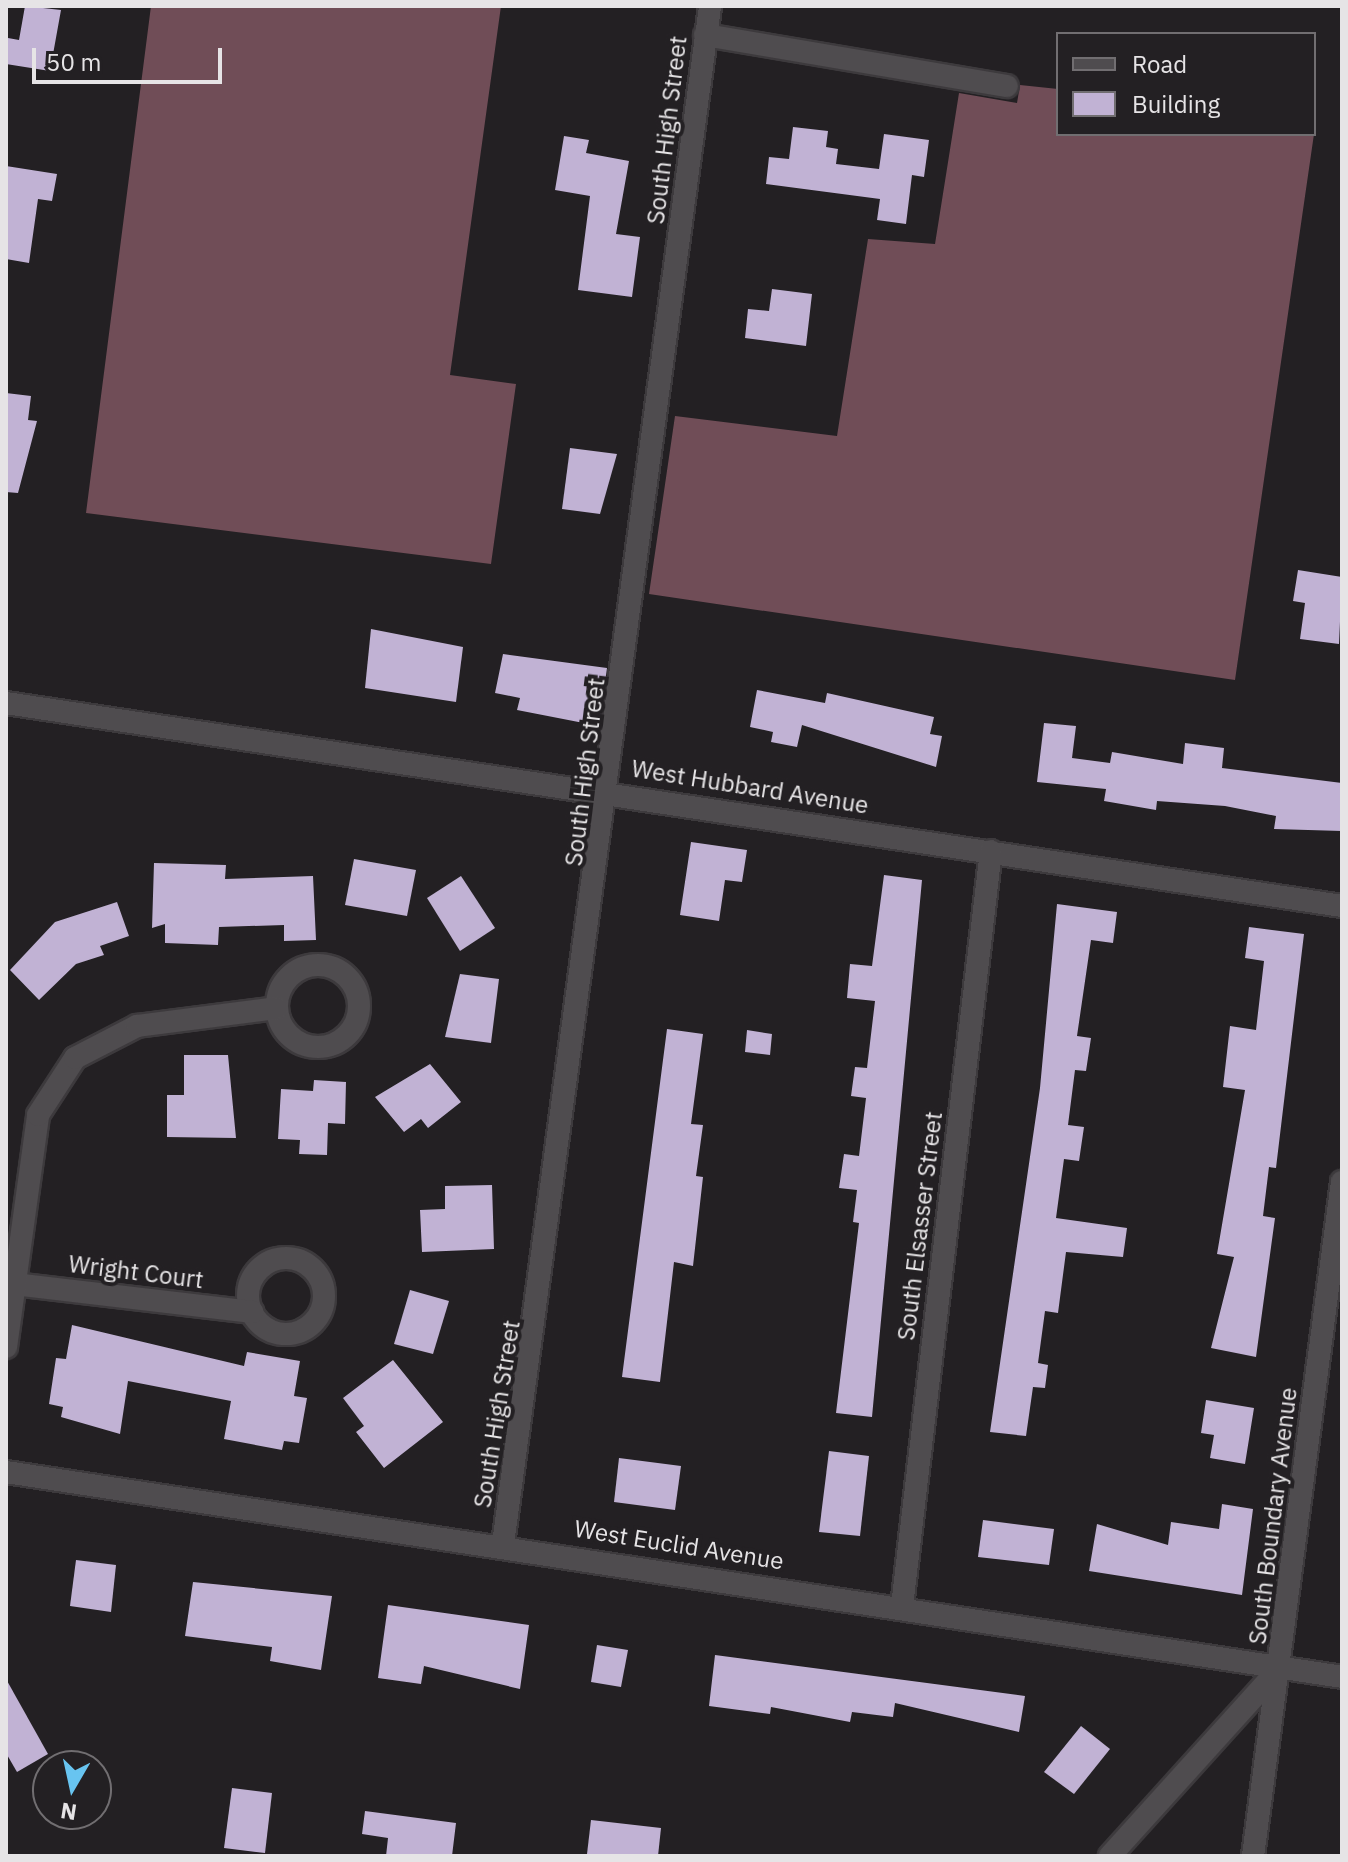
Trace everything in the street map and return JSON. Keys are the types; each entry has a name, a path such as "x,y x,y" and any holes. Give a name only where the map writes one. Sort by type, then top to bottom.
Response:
{"street":[{"name":"South High Street","path":"503,1544 609,792 710,6"},
{"path":"705,35 1007,86"},
{"name":"West Hubbard Avenue","path":"6,703 609,792 1342,906"},
{"name":"South Elsasser Street","path":"902,1606 991,851"},
{"path":"6,1347 38,1115 75,1058 137,1026 277,1008"},
{"name":"South Boundary Avenue","path":"1253,1856 1342,1182"},
{"name":"Wright Court","path":"14,1284 252,1312"},
{"name":"West Euclid Avenue","path":"6,1472 503,1544 1342,1677"},
{"path":"1110,1856 1280,1668"}],"shaded area":[{"path":"151,6 501,6 450,375 516,384 491,564 86,513"},
{"path":"1020,85 1056,89 1056,136 1314,136 1235,680 649,594 675,416 837,436 868,239 935,244 959,93 1017,103"}],"building":[{"path":"25,6 61,10 50,71 6,64 8,38 19,40"},
{"path":"793,127 828,131 826,147 838,149 836,164 879,169 884,134 929,140 924,177 912,175 906,224 877,220 880,199 766,184 769,157 789,159"},
{"path":"564,136 589,140 586,153 629,161 616,234 640,237 632,297 578,290 590,196 555,190"},
{"path":"6,166 57,174 52,201 38,199 29,263 6,259"},
{"path":"772,289 812,294 806,346 745,338 748,309 769,311"},
{"path":"6,393 31,396 28,420 37,421 18,493 6,492"},
{"path":"570,448 617,454 600,514 562,509"},
{"path":"1298,570 1342,577 1339,644 1300,639 1305,603 1293,601"},
{"path":"371,629 463,647 456,702 365,688"},
{"path":"503,654 607,668 599,726 517,710 520,698 495,693"},
{"path":"757,690 825,703 827,693 934,717 930,734 942,736 936,767 802,725 797,747 771,742 773,732 750,727"},
{"path":"1044,723 1076,726 1072,758 1110,763 1112,752 1183,764 1185,743 1224,748 1222,768 1342,783 1342,831 1274,829 1276,816 1225,806 1157,801 1156,810 1104,801 1106,789 1037,782"},
{"path":"691,842 747,850 742,882 725,880 719,921 680,915"},
{"path":"354,859 416,870 407,916 345,905"},
{"path":"154,863 226,865 225,879 313,876 316,940 284,941 284,925 219,927 218,945 165,943 165,924 152,928"},
{"path":"884,875 922,880 872,1417 836,1413 859,1223 853,1222 857,1190 839,1188 844,1154 859,1156 866,1098 851,1096 855,1067 867,1068 875,1001 847,998 850,964 872,966"},
{"path":"461,876 495,928 460,951 427,898"},
{"path":"117,902 129,936 100,946 104,955 76,964 39,1000 10,970 55,922"},
{"path":"1057,904 1117,912 1113,943 1091,940 1077,1036 1091,1038 1086,1071 1075,1070 1068,1125 1084,1127 1079,1161 1064,1159 1056,1218 1127,1228 1123,1257 1066,1252 1058,1313 1045,1311 1038,1363 1048,1365 1045,1388 1033,1387 1026,1436 990,1432 1040,1088"},
{"path":"1249,927 1304,934 1276,1168 1269,1167 1263,1216 1275,1218 1256,1357 1211,1348 1234,1257 1217,1254 1245,1090 1223,1087 1230,1026 1256,1030 1264,961 1245,958"},
{"path":"460,974 499,979 491,1043 445,1037"},
{"path":"667,1029 703,1034 691,1124 703,1125 696,1176 703,1177 693,1266 674,1262 660,1382 622,1377"},
{"path":"747,1030 772,1034 770,1055 745,1052"},
{"path":"184,1055 228,1055 236,1138 167,1137 167,1095 184,1095"},
{"path":"430,1064 461,1102 428,1128 421,1119 404,1132 375,1097"},
{"path":"314,1080 346,1082 345,1124 328,1123 327,1155 299,1154 300,1140 278,1139 281,1089 313,1091"},
{"path":"492,1185 494,1249 422,1252 420,1210 445,1209 445,1186"},
{"path":"410,1290 449,1301 433,1354 394,1344"},
{"path":"72,1325 244,1366 247,1352 300,1361 294,1396 307,1398 299,1443 284,1441 282,1450 224,1439 231,1401 128,1381 120,1434 61,1417 63,1407 49,1404 56,1358 66,1359"},
{"path":"393,1360 443,1422 384,1468 356,1432 364,1426 343,1398"},
{"path":"1206,1400 1254,1408 1245,1464 1210,1458 1214,1435 1201,1433"},
{"path":"829,1451 869,1456 860,1536 819,1532"},
{"path":"619,1458 681,1466 675,1510 614,1502"},
{"path":"1222,1504 1253,1509 1242,1595 1089,1571 1097,1524 1168,1545 1171,1522 1219,1529"},
{"path":"983,1520 1054,1529 1049,1565 978,1557"},
{"path":"76,1560 116,1565 111,1612 70,1606"},
{"path":"193,1582 332,1596 321,1670 270,1661 272,1647 185,1636"},
{"path":"388,1605 529,1625 520,1689 424,1666 421,1684 378,1678"},
{"path":"597,1645 628,1650 621,1687 591,1682"},
{"path":"715,1655 1025,1696 1019,1732 895,1703 893,1717 852,1712 850,1722 771,1707 770,1714 709,1706"},
{"path":"6,1679 46,1750 32,1750 32,1763 17,1772 6,1753"},
{"path":"1081,1726 1110,1749 1074,1794 1044,1772"},
{"path":"232,1788 272,1793 265,1853 224,1848"},
{"path":"365,1811 456,1823 452,1856 386,1856 388,1838 362,1834"},
{"path":"591,1820 661,1828 658,1856 587,1854"}]}
